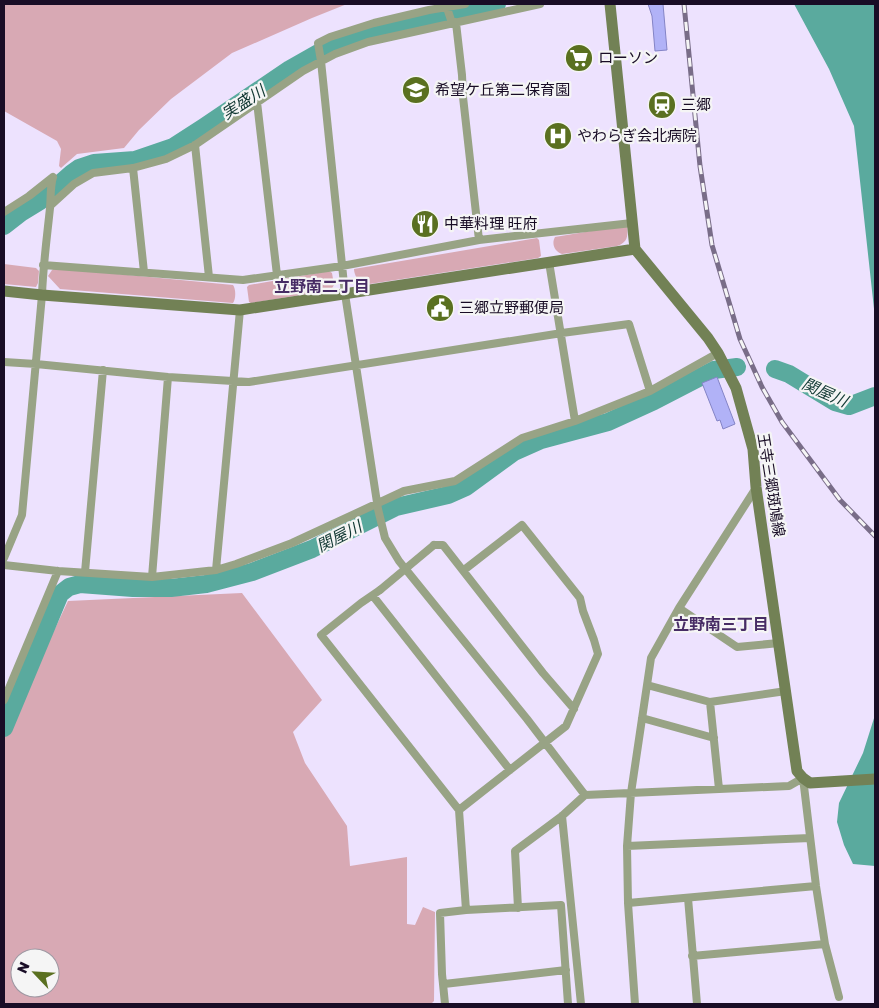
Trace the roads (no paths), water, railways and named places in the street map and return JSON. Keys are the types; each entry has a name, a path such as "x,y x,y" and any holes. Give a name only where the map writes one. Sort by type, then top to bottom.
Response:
{"main road":[{"path":"4,291 240,310 635,249 610,4"},
{"name":"王寺三郷斑鳩線","path":"635,249 708,338 736,388 753,449 756,487 797,771 802,778"},
{"path":"802,778 810,783 818,784 875,779"}],"street":[{"path":"465,4 374,23 342,32 318,43 345,294 380,521 385,538 399,561 545,742 585,795"},
{"path":"51,202 93,172 133,168 166,158 195,145 321,59 368,42 540,4"},
{"path":"447,8 453,22 462,75 479,240"},
{"path":"257,102 277,276"},
{"path":"195,145 209,278"},
{"path":"133,168 144,272"},
{"path":"4,212 29,196 53,177 43,265 42,295 22,515 4,558"},
{"path":"43,265 242,280 342,266 479,240 632,223"},
{"path":"549,262 576,421"},
{"path":"216,570 240,310"},
{"path":"4,362 168,377 249,382 629,324 650,392"},
{"path":"4,565 58,571 152,577 216,570 292,543 378,507 404,491 455,481 522,438 576,421 723,363"},
{"path":"85,572 103,370"},
{"path":"152,577 168,377"},
{"path":"635,1004 628,903 627,846 631,793 651,658 679,608 756,487"},
{"path":"458,810 566,726 598,654 580,598 522,525 464,570"},
{"path":"466,910 458,810 321,635 361,603 373,596 434,545 444,545 543,673 574,709"},
{"path":"4,700 58,571"},
{"path":"373,596 510,770"},
{"path":"679,608 737,647 779,643"},
{"path":"647,685 710,702 786,691"},
{"path":"710,702 719,789"},
{"path":"642,718 714,738"},
{"path":"518,908 515,851 562,816 585,795 789,786 802,778 825,944 840,997"},
{"path":"562,816 581,1004"},
{"path":"627,846 810,838"},
{"path":"628,903 816,886"},
{"path":"688,898 697,1004"},
{"path":"445,1004 440,913 561,906 568,1004"},
{"path":"692,956 825,944"},
{"path":"444,984 566,970"}],"waterway":[{"name":"実盛川","path":"4,226 40,201 79,168 94,163 135,160 173,147 290,69 327,48 398,27 497,4"},
{"name":"関屋川","path":"4,728 60,594 69,587 80,584 133,588 171,588 206,584 252,572 312,549 396,507 448,495 466,487 514,452 541,440 608,422 714,370 737,367"},
{"name":"関屋川","path":"775,369 789,374 835,402 849,406 875,396"}],"railway":[{"path":"684,4 700,166 712,245 740,339 762,387 782,422 840,500 875,536"}],"place":[{"name":"ローソン","path":"579,58"},
{"name":"希望ケ丘第二保育園","path":"416,90"},
{"name":"三郷","path":"662,105"},
{"name":"やわらぎ会北病院","path":"558,136"},
{"name":"中華料理 旺府","path":"425,224"},
{"name":"三郷立野郵便局","path":"440,308"}],"district":[{"name":"立野南二丁目","path":"322,286"},
{"name":"立野南三丁目","path":"721,624"}]}
